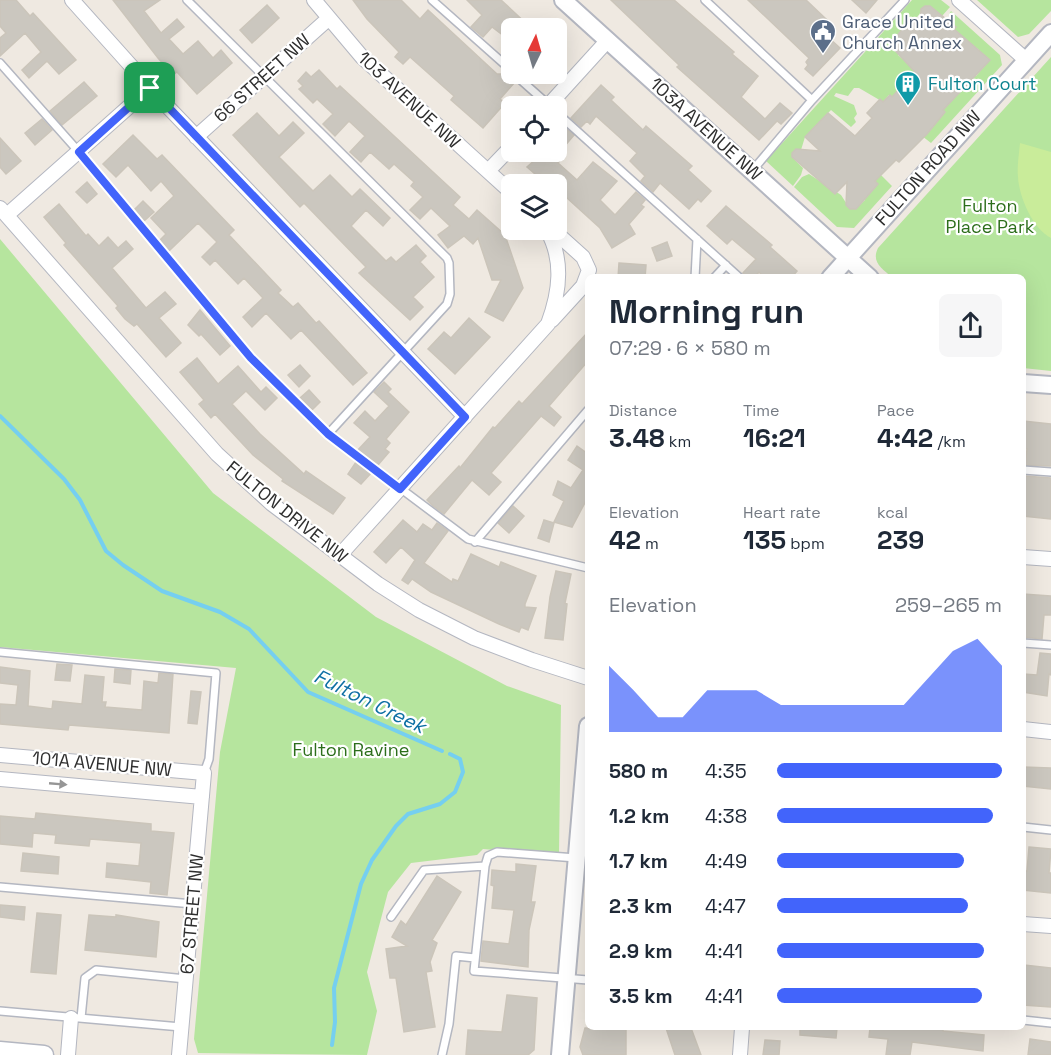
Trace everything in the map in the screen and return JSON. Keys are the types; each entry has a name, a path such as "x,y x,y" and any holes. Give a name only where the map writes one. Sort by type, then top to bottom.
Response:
{"main road":[{"path":"0,1051 44,1055"}],"street":[{"path":"72,0 196,137 465,417"},
{"path":"78,0 85,15"},
{"name":"103 AVENUE NW","path":"314,0 328,19 377,72 501,183"},
{"name":"103A AVENUE NW","path":"563,0 848,258"},
{"path":"959,0 1026,60"},
{"name":"66 STREET NW","path":"196,137 328,19"},
{"name":"FULTON ROAD NW","path":"834,274 1051,33"},
{"path":"561,96 608,40"},
{"path":"3,211 79,152 150,88"},
{"path":"488,171 501,157"},
{"name":"FULTON DRIVE NW","path":"3,211 217,454 272,504 398,597 458,631 532,660 585,677"},
{"path":"548,324 556,299 559,276 556,252 551,240"},
{"path":"564,240 584,257 589,270 588,274"},
{"path":"848,258 866,274"},
{"path":"340,555 583,286 585,281"},
{"path":"1026,382 1051,385"},
{"path":"1026,557 1051,559"},
{"path":"1026,729 1051,732"},
{"name":"101A AVENUE NW","path":"0,755 204,773"},
{"name":"67 STREET NW","path":"179,1055 204,773"},
{"name":"101A AVENUE NW","path":"0,779 202,796"},
{"path":"560,1055 576,858 585,787"},
{"path":"1026,924 1051,926"},
{"path":"68,1055 76,1018"},
{"path":"740,1055 742,1030"}],"lane":[{"path":"187,0 447,258 450,266 449,299 328,434"},
{"path":"432,0 501,61"},
{"path":"705,0 812,100"},
{"path":"752,171 812,100 905,0"},
{"path":"0,63 79,152 251,358 328,434 462,536 475,542 585,567"},
{"path":"526,84 538,96"},
{"path":"567,122 736,274"},
{"path":"695,274 697,239"},
{"path":"718,274 726,265"},
{"path":"475,542 585,414"},
{"path":"1026,470 1051,472"},
{"path":"1026,643 1051,645"},
{"path":"0,652 216,673 209,759 204,773"},
{"path":"1026,828 1051,830"},
{"path":"576,858 498,852 488,856 474,971 585,980"},
{"path":"391,917 424,870 485,866"},
{"path":"0,887 193,904"},
{"path":"442,1055 449,1024 456,956 475,958"},
{"path":"76,1018 85,978 96,970 186,979"},
{"path":"0,1011 182,1027"},
{"path":"1026,1020 1051,1023"}],"green space":[{"path":"912,0 941,0 950,7 942,16 930,6 925,6 918,16 910,19 890,45 905,61 909,57 916,73 892,97 889,95 883,102 859,88 854,88 848,96 836,93 834,96 854,105 857,114 854,118 856,122 851,127 831,110 805,137 801,150 796,149 792,153 792,157 803,168 793,186 766,161"},
{"path":"977,0 1051,0 1051,11 1029,34 1018,37"},
{"path":"951,11 1000,55 1002,65 931,143 922,136 927,134 942,109 961,87 964,90 972,74 976,76 988,62 988,58 980,56 979,50 953,30 952,18 949,14"},
{"name":"Fulton Place Park","path":"1051,57 1051,371 1026,368 1026,274 888,274 877,261 878,248"},
{"path":"1020,143 1051,152 1051,238 1044,234 1033,220 1021,194 1018,173"},
{"path":"809,174 841,195 850,209 855,209 865,200 862,197 878,184 874,180 880,174 892,186 854,228 837,227 794,187 802,177"},
{"name":"Fulton Ravine","path":"0,239 213,493 376,617 507,686 561,705 559,855 483,849 477,855 411,863 388,892 367,972 377,1011 367,1055 198,1053 194,1039 220,752 236,668 0,647"}],"building":[{"path":"0,0 16,0 30,16 33,13 76,60 59,74 47,61 29,78 22,70 41,52 25,33 0,56 0,38 6,33 0,26"},
{"path":"113,0 160,0 144,11 161,33 177,19 184,27 169,39 183,54 198,41 213,58 221,50 232,63 197,94 177,72 173,75"},
{"path":"353,0 401,0 420,19 428,10 497,74 501,74 501,84 513,84 501,96 501,108 483,128 451,100 454,96 410,57 403,64 395,57 399,52 367,19"},
{"path":"467,0 501,0 520,18 501,18 501,34 492,27 483,37 471,27 482,15"},
{"path":"611,0 674,0 758,76 741,97 765,119 780,103 792,113 781,124 777,121 759,140 677,67 679,65"},
{"path":"748,0 806,0 827,20 818,28 840,48 813,76 805,69 809,58"},
{"path":"852,0 877,0 866,13"},
{"path":"267,5 279,18 252,43 240,30"},
{"name":"Fulton Court","path":"930,6 956,27 954,29 990,60 943,110 945,112 927,134 899,162 896,160 875,181 878,184 856,209 850,209 846,205 847,182 835,194 792,157 792,153 796,149 820,151 805,137 828,113 855,136 872,118 867,113 880,99 883,102 890,95 892,97 915,72 890,45 910,19 920,27 921,9"},
{"path":"319,70 337,89 340,86 460,197 453,205 469,219 477,210 501,231 501,240 507,240 523,288 503,321 485,312 501,280 492,280 478,238 473,244 464,236 448,248 438,235 450,226 431,208 420,219 410,210 423,197 411,186 414,182 394,164 389,169 370,152 361,162 350,152 365,136 349,121 335,136 323,124 333,114 317,99 313,103 299,89 303,86 298,81 306,72 311,77"},
{"path":"84,82 97,96 62,125 50,111"},
{"path":"601,85 614,97 611,100 643,130 646,126 692,166 688,170 711,191 701,202 698,199 689,209 660,183 653,192 641,181 645,176 630,161 637,153 596,116 590,124 587,121 581,127 571,118"},
{"path":"257,113 279,136 293,122 304,133 279,157 313,191 330,175 352,197 360,189 390,218 383,226 366,210 351,226 386,261 391,257 396,262 416,245 426,256 420,262 434,277 413,297 423,307 410,320 359,273 366,267 304,203 300,207 233,135"},
{"path":"42,119 52,130 35,145 25,133"},
{"path":"567,129 574,135 567,143"},
{"path":"133,135 157,159 162,155 234,230 229,235 281,290 278,293 293,307 298,303 316,323 319,321 367,373 353,385 301,330 291,339 266,313 252,327 243,317 263,298 244,278 238,284 215,260 210,265 202,257 217,242 198,223 169,251 160,240 166,234 151,218 174,196 161,181 151,191 128,165 116,177 103,164"},
{"path":"0,138 21,161 6,174 0,167"},
{"path":"533,162 559,162 577,180 593,162 617,181 600,200 615,215 636,192 645,200 641,205 644,207 629,224 635,234 612,248 600,228 567,198 567,174 535,174 527,167"},
{"path":"87,182 97,194 87,203 76,192"},
{"path":"143,201 154,212 144,221 134,210"},
{"path":"59,204 86,236 88,234 99,246 108,237 118,248 126,241 133,249 112,268 146,308 165,292 176,304 159,318 181,343 166,357 137,324 134,326 125,319 116,308 118,306 64,245 66,243 44,217"},
{"path":"726,206 772,245 770,247 797,271 794,274 761,274 759,272 743,274 756,259 732,239 727,244 707,226"},
{"path":"667,242 672,256 657,261 652,248"},
{"path":"619,263 646,265 645,274 618,274"},
{"path":"200,310 230,346 220,355 201,334 199,336 188,325"},
{"path":"469,318 490,337 455,374 428,349 444,332 451,338"},
{"path":"585,335 585,364 549,406 561,417 554,426 541,416 491,473 501,482 489,495 472,480 444,514 432,505 427,500 459,466 460,468 493,427 495,428 519,401 522,404"},
{"path":"197,358 218,384 238,366 261,392 266,387 277,398 265,410 246,391 232,404 260,434 304,474 306,471 345,498 333,514 282,481 283,479 253,455 215,414 211,418 199,404 204,400 180,372"},
{"path":"300,365 310,376 299,387 288,375"},
{"path":"384,382 391,389 388,392 409,412 386,439 390,443 385,449 389,452 378,465 358,450 370,437 354,423 365,411 375,421 389,406 374,392"},
{"path":"309,390 320,402 312,410 300,398"},
{"path":"1026,421 1051,424 1051,466 1026,465"},
{"path":"577,446 585,452 585,503 572,527 554,522 564,501 553,495 558,481 571,488 583,470 568,460"},
{"path":"356,462 371,473 361,484 348,474"},
{"path":"1026,476 1051,478 1051,519 1026,516"},
{"path":"513,506 524,516 509,533 498,523"},
{"path":"403,520 417,532 423,524 432,530 437,523 448,531 424,563 452,582 453,579 458,581 471,554 499,567 501,562 536,576 525,604 525,607 536,608 528,630 521,627 519,632 431,592 412,579 408,584 402,580 415,560 401,547 386,563 374,552"},
{"path":"544,520 554,523 549,542 538,538"},
{"path":"556,571 571,574 565,603 567,604 563,640 545,638"},
{"path":"1026,594 1051,596 1051,615 1044,615 1042,639 1026,637"},
{"path":"1040,653 1051,654 1051,675 1049,674 1047,696 1026,692 1026,674 1037,675"},
{"path":"57,664 72,665 70,681 55,680"},
{"path":"0,667 30,671 28,706 52,709 53,701 82,704 85,675 104,677 102,702 106,702 105,707 142,710 144,681 158,683 159,673 173,674 169,733 69,725 68,730 0,724 0,704 16,705 18,685 0,683"},
{"path":"115,669 131,670 130,684 114,682"},
{"path":"191,691 201,692 197,724 188,723"},
{"path":"1026,767 1051,768 1051,789 1026,786"},
{"path":"36,813 151,824 151,831 174,833 167,895 150,893 151,882 106,877 107,863 139,866 141,843 90,839 89,846 55,843 56,835 33,833 32,847 0,844 0,816 35,819"},
{"path":"1029,847 1051,849 1049,873 1051,873 1051,893 1026,890"},
{"path":"23,853 59,857 58,874 21,871"},
{"path":"516,864 536,866 531,902 535,902 529,930 528,967 481,961 483,941 509,944 514,910 492,908 494,886 491,885 492,870 516,872"},
{"path":"437,876 461,892 432,940 437,943 430,962 432,971 426,972 435,1027 404,1032 396,978 390,978 386,949 407,946 392,937 401,921 406,925"},
{"path":"0,905 25,907 24,920 0,917"},
{"path":"37,913 61,915 56,974 31,972"},
{"path":"89,915 116,917 116,915 159,922 156,957 85,950"},
{"path":"1026,965 1051,968 1051,1007 1026,1005"},
{"path":"507,995 537,998 534,1050 528,1055 466,1055 468,1030 502,1032"},
{"path":"585,1028 585,1030 626,1030 626,1055 583,1055 580,1047"},
{"path":"667,1030 692,1030 701,1055 675,1055"},
{"path":"800,1030 837,1030 836,1038 800,1035"},
{"path":"870,1030 943,1030 984,1035 983,1051 912,1042 910,1055 886,1055 888,1039 869,1037"},
{"path":"1030,1039 1051,1042 1051,1055 1028,1055"},
{"path":"765,1040 780,1041 779,1055 763,1055"}],"waterway":[{"name":"Fulton Creek","path":"0,416 64,479 80,500 106,551 123,565 162,591 220,612 249,629 308,692 442,751"},
{"name":"Fulton Creek","path":"332,1045 335,1022 334,988 361,884 372,860 396,826 408,814 440,804 455,792 463,772 460,759 450,754"}],"place":[{"name":"Grace United Church Annex","path":"823,55"},
{"name":"Fulton Court","path":"908,107"}],"route":[{"path":"150,88 465,417 400,489 328,434 251,358 79,152 150,88"}]}
